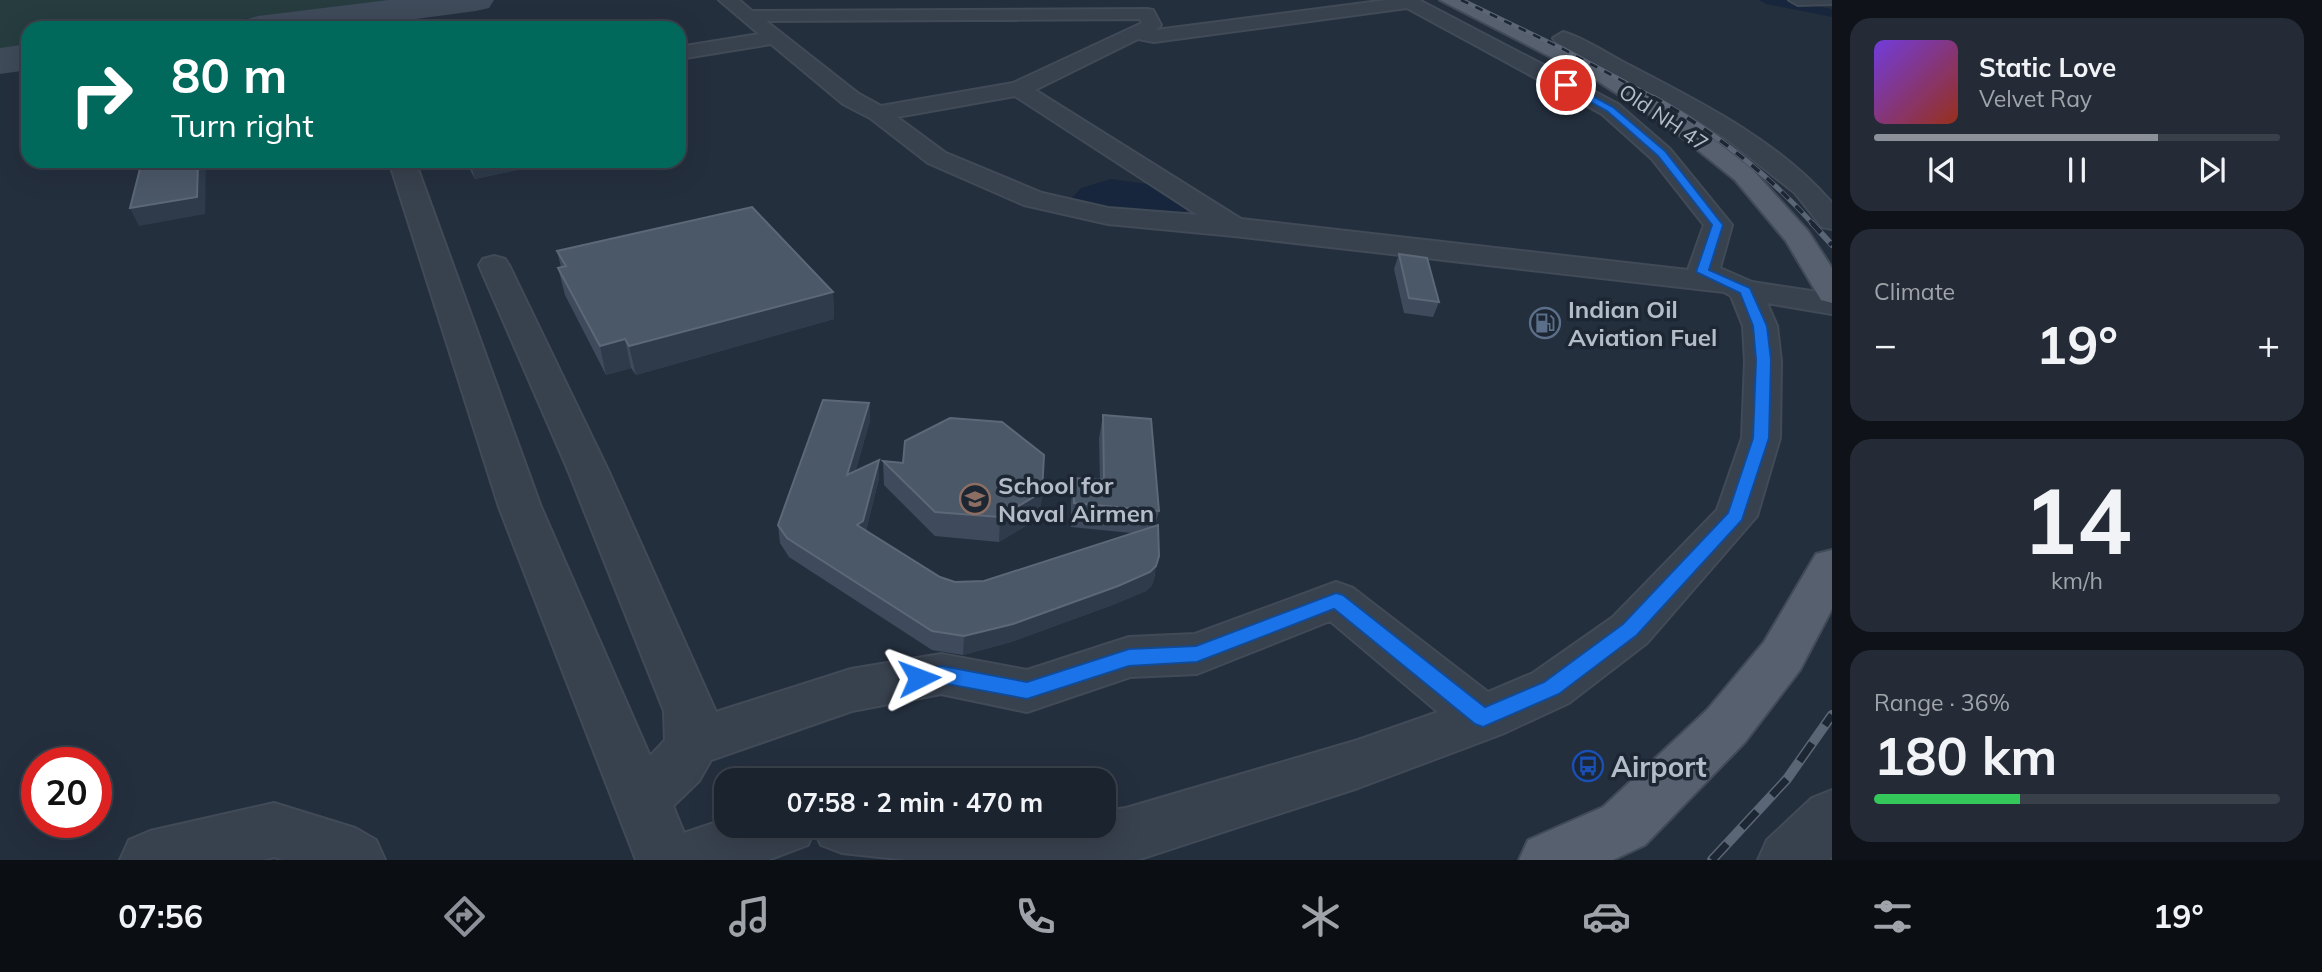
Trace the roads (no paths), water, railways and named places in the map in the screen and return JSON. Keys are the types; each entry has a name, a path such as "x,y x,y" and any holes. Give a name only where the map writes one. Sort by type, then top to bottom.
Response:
{"main road":[{"name":"Old NH 47","path":"1422,1 1606,78 1677,122 1744,175 1798,237 1832,293"},
{"path":"1549,860 1623,826 1726,726 1782,656 1832,566"}],"street":[{"path":"728,0 851,99 878,113 937,158 1006,190 1034,199 1108,216 1234,227 1735,287 1832,304"},
{"path":"1798,0 1829,0"},
{"path":"1116,837 1358,764 1483,718 1551,688 1630,629 1736,516 1761,438 1763,360 1760,326 1735,287 1703,272 1718,225 1661,154 1610,109 1422,1 1154,36 1135,33"},
{"path":"749,16 1147,14 1152,24 1019,89 878,113"},
{"path":"1563,37 1696,109 1736,135 1804,187 1832,221"},
{"path":"686,52 773,38"},
{"path":"1019,89 1234,227"},
{"path":"404,168 520,507 666,860"},
{"path":"494,265 588,470 690,711 692,743 680,764 641,799"},
{"path":"692,743 851,690 877,685 942,674 1027,691 1129,657 1197,654 1336,600 1483,718"},
{"path":"1788,860 1832,817"},
{"path":"150,860 274,830 334,848 355,860"},
{"path":"689,860 752,838"},
{"path":"961,838 1040,846 1109,838"}],"water":[{"path":"1111,179 1154,185 1196,204 1182,214 1148,216 1068,202 1081,188"}],"waterway":[{"path":"1766,0 1832,13"}],"railway":[{"path":"1461,0 1563,49 1656,99"},
{"path":"1653,97 1697,124 1739,155 1778,188 1814,225"},
{"path":"1812,223 1832,245"},
{"path":"1712,860 1787,779 1832,715"}],"place":[{"name":"Indian Oil Aviation Fuel","path":"1545,323"},
{"name":"School for Naval Airmen","path":"975,499"},
{"name":"Airport","path":"1588,766"}]}
